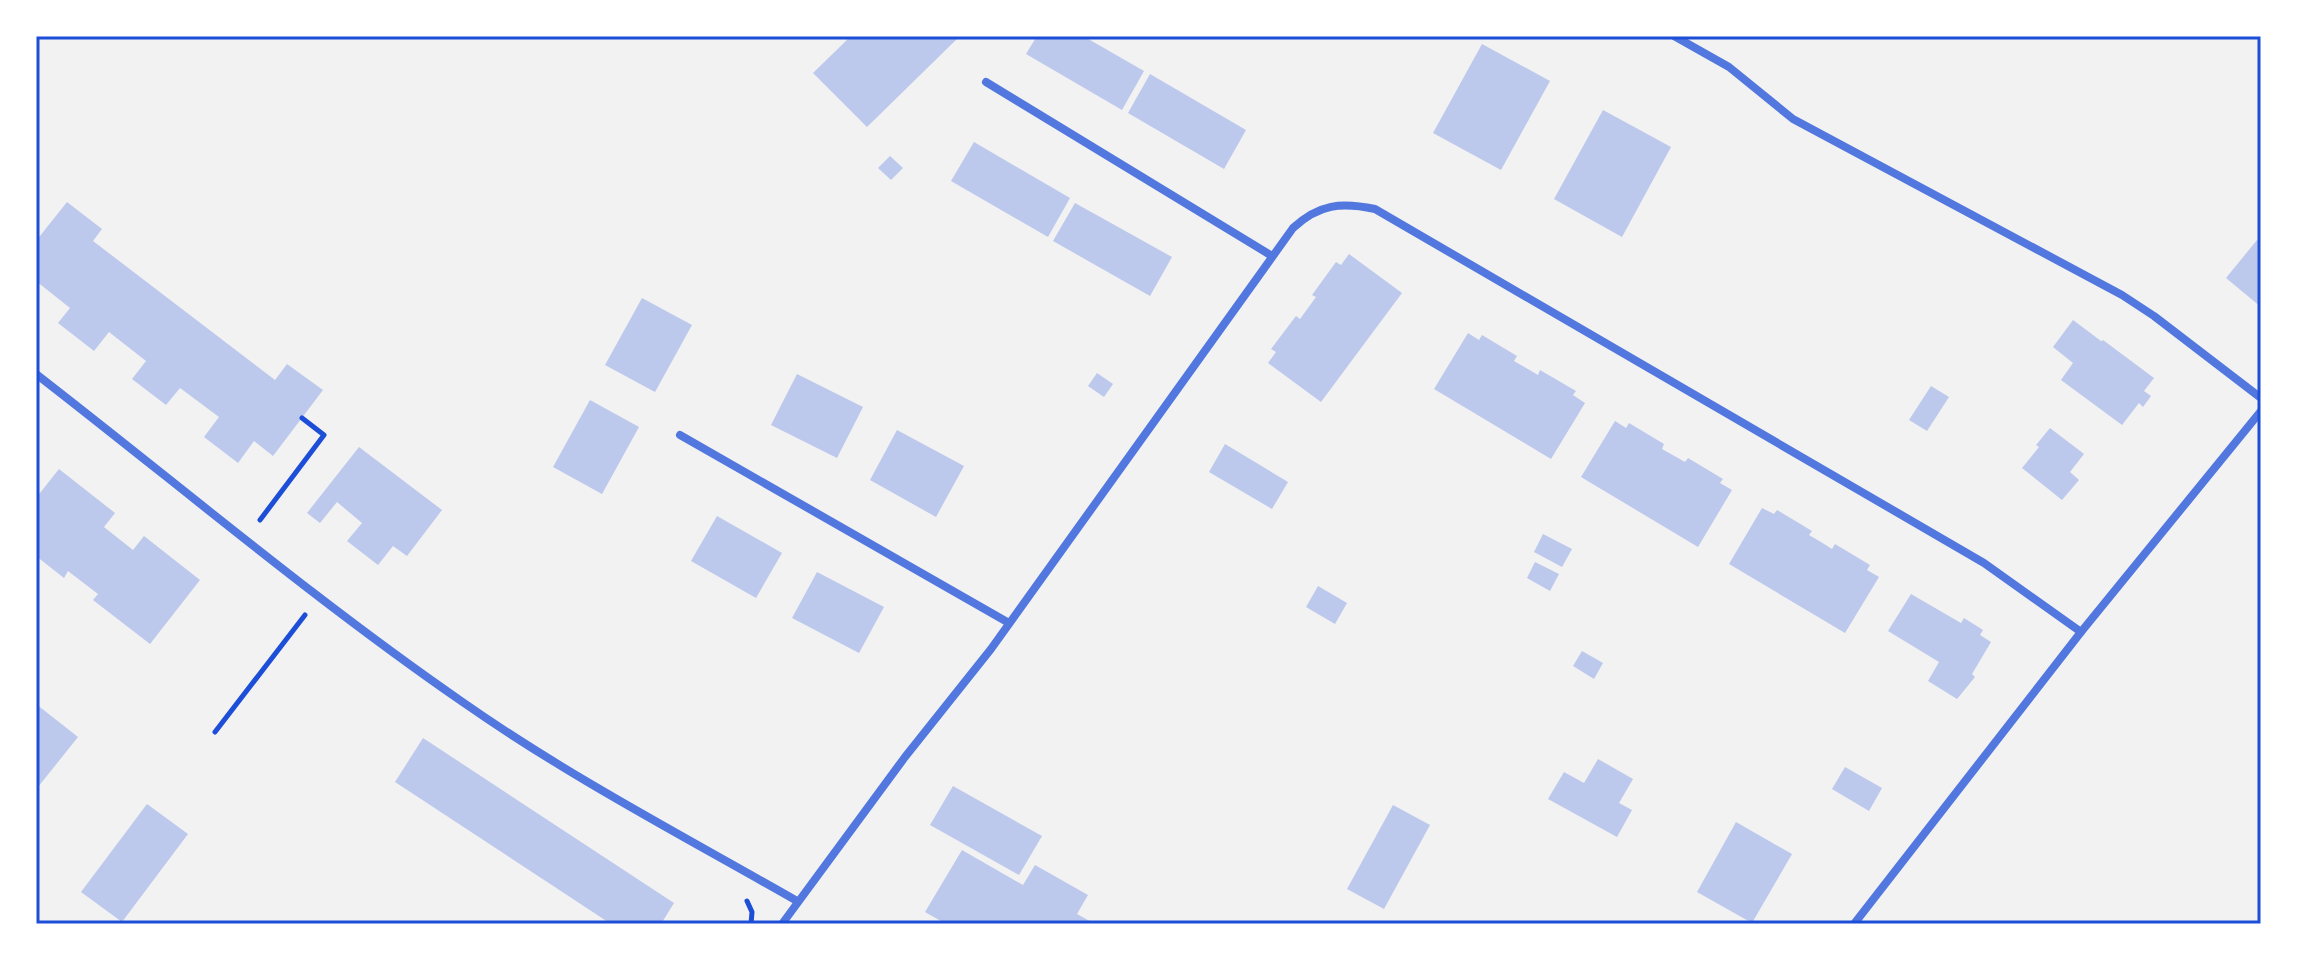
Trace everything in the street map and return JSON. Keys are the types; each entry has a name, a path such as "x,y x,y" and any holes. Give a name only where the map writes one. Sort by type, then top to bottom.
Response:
{"street":[{"path":"1674,36 1729,67 1793,119 2122,295 2261,398"},
{"path":"986,82 1272,256"},
{"path":"782,924 1009,623 1293,228 1318,210 1334,206 1355,205 1375,209 1984,563 2081,632"},
{"path":"36,374 360,627 464,703 570,772 797,901"},
{"path":"1854,924 2081,632 2261,411"},
{"path":"680,435 1009,623"}],"path":[{"path":"260,520 324,435 302,418"},
{"path":"215,732 307,613"}],"building":[{"path":"851,36 960,36 867,127 813,73"},
{"path":"1037,36 1083,36 1144,71 1122,110 1026,54"},
{"path":"1482,44 1550,81 1501,170 1433,133"},
{"path":"1150,74 1246,130 1224,169 1128,113"},
{"path":"1603,110 1671,147 1622,237 1554,199"},
{"path":"974,142 1070,198 1048,237 951,181"},
{"path":"890,156 903,168 891,180 878,168"},
{"path":"67,202 102,229 93,241 275,380 287,364 323,390 273,456 254,441 238,463 204,437 219,417 180,388 166,405 132,379 146,361 109,332 94,351 58,323 70,308 36,281 36,241"},
{"path":"1075,203 1172,257 1150,296 1053,241"},
{"path":"2257,240 2261,243 2261,307 2226,278"},
{"path":"1349,254 1402,293 1321,402 1268,363 1276,352 1271,349 1296,316 1300,319 1316,297 1312,295 1336,262 1341,265"},
{"path":"642,298 692,325 655,392 605,365"},
{"path":"2073,320 2154,378 2144,391 2151,396 2143,407 2139,403 2122,425 2061,380 2073,363 2053,347"},
{"path":"1468,333 1479,340 1482,335 1517,356 1514,361 1538,375 1540,370 1576,391 1573,395 1585,403 1551,459 1434,389"},
{"path":"1097,373 1113,384 1104,397 1088,386"},
{"path":"797,374 863,407 837,458 771,425"},
{"path":"1931,386 1949,397 1927,431 1909,420"},
{"path":"590,400 639,427 602,494 553,467"},
{"path":"1615,421 1626,428 1629,423 1664,444 1662,449 1685,462 1688,458 1723,479 1720,483 1732,490 1698,547 1581,477"},
{"path":"2050,428 2084,454 2070,472 2079,480 2062,500 2022,468"},
{"path":"897,430 964,466 936,517 870,480"},
{"path":"1225,444 1288,482 1272,509 1209,472"},
{"path":"359,447 442,510 407,556 393,546 378,565 347,541 362,523 337,502 320,523 307,513"},
{"path":"59,469 115,513 104,527 133,550 144,536 200,580 150,644 93,600 98,594 68,571 64,578 36,556 36,498"},
{"path":"1762,508 1774,514 1777,510 1812,531 1809,535 1832,549 1835,544 1870,565 1867,570 1879,577 1845,633 1729,564"},
{"path":"717,516 782,553 756,598 691,561"},
{"path":"1543,534 1572,549 1562,567 1534,552"},
{"path":"1535,562 1559,574 1550,591 1527,578"},
{"path":"817,572 884,607 859,653 792,618"},
{"path":"1318,586 1347,603 1335,624 1306,607"},
{"path":"1911,594 1961,623 1964,618 1983,630 1980,635 1991,642 1972,674 1975,677 1957,699 1928,681 1939,662 1888,631"},
{"path":"1582,651 1603,663 1594,679 1573,666"},
{"path":"36,704 78,737 38,787 36,786"},
{"path":"423,738 674,903 661,924 611,924 395,782"},
{"path":"1598,759 1633,779 1619,803 1632,810 1617,837 1548,799 1564,772 1584,783"},
{"path":"1845,767 1882,788 1869,811 1832,789"},
{"path":"953,786 1042,836 1019,875 930,825"},
{"path":"147,804 188,834 122,922 81,892"},
{"path":"1393,805 1430,825 1384,909 1347,889"},
{"path":"1736,822 1792,854 1752,923 1697,892"},
{"path":"962,850 1023,885 1035,865 1088,895 1077,914 1095,924 946,924 925,912"}]}
